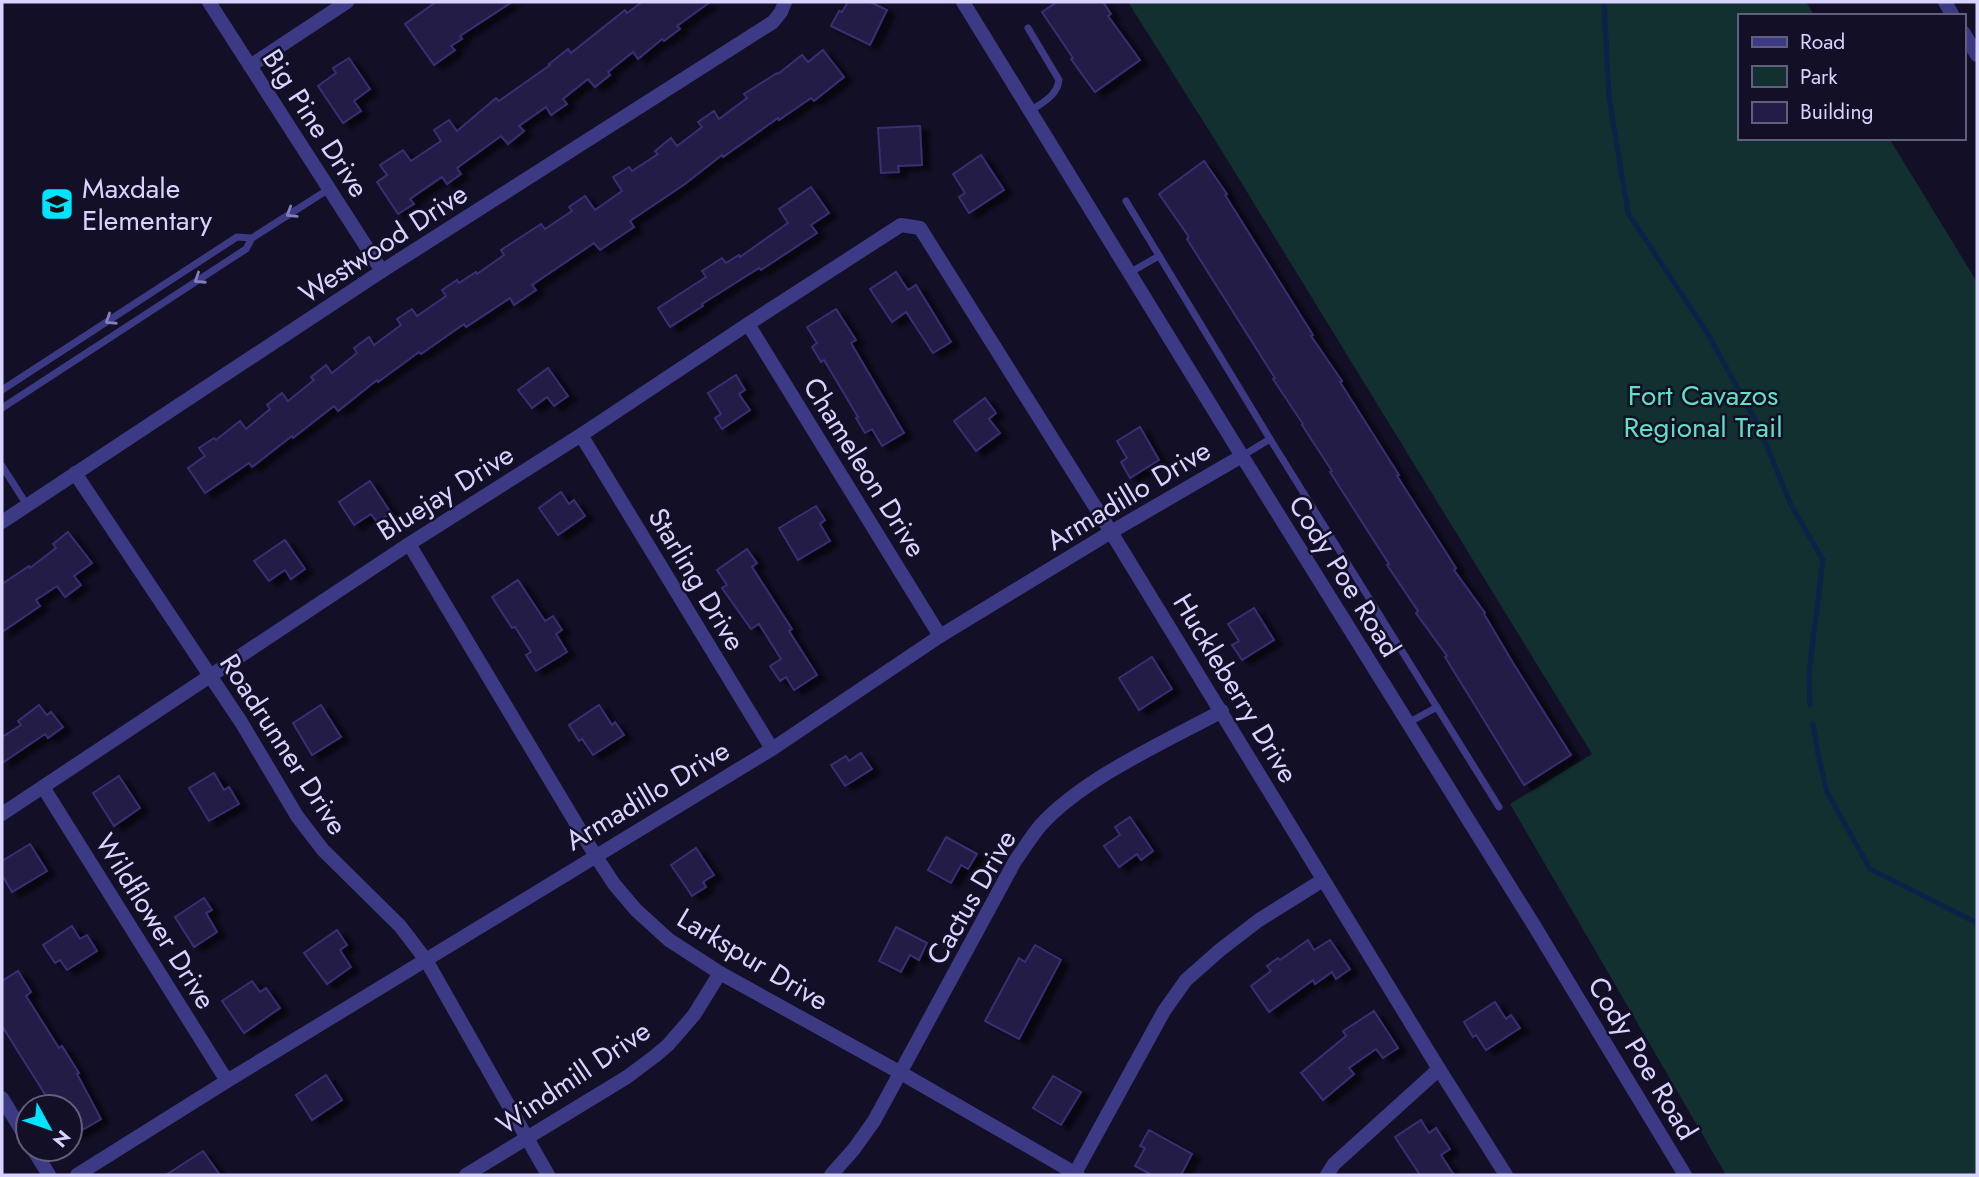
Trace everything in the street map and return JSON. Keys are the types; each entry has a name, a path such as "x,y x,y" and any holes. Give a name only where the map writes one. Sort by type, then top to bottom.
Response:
{"street":[{"name":"Big Pine Drive","path":"209,2 382,271"},
{"path":"250,66 347,2"},
{"name":"Westwood Drive","path":"2,522 382,271 773,22 785,2"},
{"name":"Cody Poe Road","path":"963,2 1535,927 1685,1175"},
{"path":"1965,35 1977,55"},
{"name":"Bluejay Drive","path":"2,814 409,544 581,435 901,225 920,228"},
{"name":"Huckleberry Drive","path":"920,228 1222,711 1506,1175"},
{"name":"Chameleon Drive","path":"748,324 940,636"},
{"name":"Starling Drive","path":"581,435 772,749"},
{"name":"Armadillo Drive","path":"77,1175 595,855 772,749 940,636 1242,456"},
{"name":"Roadrunner Drive","path":"75,473 241,722 297,816 323,850 400,926 426,960 548,1175"},
{"name":"Larkspur Drive","path":"409,544 595,855 614,884 651,925 720,973 901,1073 1075,1175"},
{"name":"Cactus Drive","path":"831,1175 874,1121 1015,861 1041,826 1099,778 1222,711"},
{"name":"Wildflower Drive","path":"43,787 227,1081"},
{"path":"1075,1175 1164,1011 1186,981 1259,920 1323,880"},
{"name":"Windmill Drive","path":"466,1175 627,1077 668,1045 694,1015 720,973"},
{"path":"1327,1175 1334,1164 1439,1069"},
{"path":"2,1098 14,1118"}],"lane":[{"path":"1028,28 1059,80 1058,87 1049,98 1030,111"},
{"path":"2,408 246,249 252,238 329,189"},
{"path":"1126,201 1270,439 1499,807"},
{"path":"2,390 237,237 252,238"},
{"path":"1129,273 1159,256"},
{"path":"1242,456 1270,439"},
{"path":"2,466 27,505"},
{"path":"1408,723 1437,707"}],"green space":[{"name":"Fort Cavazos Regional Trail","path":"1128,2 1806,2 1814,14 1738,14 1738,140 1890,140 1977,282 1977,1175 1726,1175 1510,804 1592,754"}],"building":[{"path":"436,2 512,2 460,36 462,39 451,46 455,50 434,65 405,24"},
{"path":"642,2 710,2 677,26 680,29 664,41 662,39 638,59 633,52 608,72 610,75 595,87 588,79 563,99 567,104 551,115 546,107 519,126 524,131 508,144 501,136 457,168 461,174 447,184 442,177 410,199 414,204 398,214 377,182 387,175 380,165 403,150 411,161 441,141 434,130 449,120 457,131 496,98 499,101 568,49 571,53 625,10 627,13"},
{"path":"848,2 870,2 887,10 870,45 831,26 839,11 842,12"},
{"path":"1057,2 1103,2 1111,14 1108,16 1140,60 1095,92 1042,12"},
{"path":"823,50 844,77 814,101 811,98 723,157 722,155 630,221 634,227 600,250 594,243 532,285 536,290 514,305 510,298 466,327 464,324 378,382 377,380 338,411 334,406 252,467 249,463 205,493 188,468 205,456 199,448 214,438 216,440 240,421 246,429 270,409 267,405 282,393 288,401 314,380 311,377 326,365 332,373 357,353 354,348 369,337 374,345 401,325 397,319 412,309 417,316 446,296 442,290 457,280 459,283 476,272 477,274 504,255 501,250 541,224 545,229 572,211 569,207 585,196 595,210 622,191 613,177 629,167 632,171 658,154 655,151 671,138 677,146 702,127 698,122 714,111 719,119 747,98 744,94 778,74 802,55 808,62"},
{"path":"349,58 370,89 354,101 361,111 343,123 318,86 336,73 333,68"},
{"path":"920,126 922,165 898,166 899,172 881,173 878,128"},
{"path":"981,155 1004,190 969,213 959,197 965,193 953,174"},
{"path":"1204,161 1227,194 1225,195 1313,335 1311,336 1342,381 1340,382 1399,475 1397,476 1456,568 1454,570 1485,613 1571,755 1524,785 1445,657 1447,656 1416,613 1418,611 1187,239 1189,237 1159,194"},
{"path":"811,187 829,213 811,225 817,233 702,304 703,306 670,327 658,308 706,277 702,271 722,258 726,263 739,255 740,257 788,223 779,209"},
{"path":"896,272 908,290 916,285 951,342 933,353 906,312 892,322 870,289"},
{"path":"836,309 856,340 851,343 904,433 882,446 872,429 865,433 824,360 821,362 812,347 817,343 807,327"},
{"path":"548,368 568,396 554,406 547,397 532,408 518,390"},
{"path":"736,375 745,390 739,394 750,410 722,429 715,418 721,414 708,393"},
{"path":"985,398 996,413 989,419 1000,433 976,451 954,421"},
{"path":"1140,427 1159,460 1130,478 1121,462 1127,458 1117,441"},
{"path":"370,481 391,513 377,522 371,514 354,525 339,502"},
{"path":"561,492 569,504 574,500 585,516 558,535 539,508"},
{"path":"816,506 825,520 820,524 830,541 798,560 779,528"},
{"path":"68,532 92,563 74,576 81,585 65,597 57,586 36,600 40,606 2,632 2,584 29,566 30,568 56,548 53,544"},
{"path":"285,540 305,569 291,579 285,570 269,581 254,561"},
{"path":"747,549 757,563 752,567 792,629 789,631 817,675 794,690 786,677 780,681 770,666 781,659 759,624 751,629 722,588 727,585 717,570"},
{"path":"518,580 545,621 553,616 562,630 556,634 567,652 536,671 526,655 531,652 492,597"},
{"path":"1254,608 1274,640 1242,660 1232,645 1239,641 1228,624"},
{"path":"1152,657 1172,689 1139,710 1119,678"},
{"path":"39,705 47,715 51,712 63,727 48,738 45,734 2,763 2,737 21,725 18,721"},
{"path":"321,705 341,737 312,755 293,723"},
{"path":"599,705 612,725 615,722 624,735 593,755 582,739 579,741 569,725"},
{"path":"861,753 872,769 845,786 831,765 846,756 849,761"},
{"path":"214,773 224,790 229,787 239,804 209,821 189,788"},
{"path":"119,776 140,808 114,826 93,793"},
{"path":"1130,817 1153,851 1141,860 1137,854 1119,867 1104,846 1120,835 1115,827"},
{"path":"946,837 977,854 968,869 961,865 951,883 928,870"},
{"path":"30,844 47,871 12,892 2,875 2,861"},
{"path":"696,848 714,875 703,882 706,887 692,896 671,865"},
{"path":"204,898 212,910 206,913 217,932 194,947 175,917"},
{"path":"72,926 80,939 87,935 97,951 67,970 60,960 55,963 43,945"},
{"path":"896,927 927,943 919,960 910,955 901,972 879,961"},
{"path":"337,930 347,945 340,950 351,967 327,984 304,953"},
{"path":"1308,940 1314,950 1330,940 1350,969 1336,979 1332,972 1315,984 1313,980 1269,1012 1251,986 1271,971 1267,966"},
{"path":"1035,945 1061,960 1019,1039 985,1021 1019,958 1025,962"},
{"path":"18,971 31,992 26,996 59,1048 62,1046 79,1073 77,1074 101,1119 84,1129 84,1093 44,1093 2,1026 2,981"},
{"path":"252,981 260,992 266,988 280,1008 244,1033 222,1001"},
{"path":"1495,1002 1506,1019 1511,1015 1520,1028 1486,1050 1476,1035 1473,1037 1464,1022"},
{"path":"1374,1011 1398,1048 1383,1058 1376,1049 1349,1068 1354,1074 1323,1100 1301,1073 1346,1036 1343,1031"},
{"path":"326,1075 342,1100 312,1120 296,1095"},
{"path":"1053,1076 1081,1092 1061,1125 1033,1108"},
{"path":"1421,1120 1429,1133 1436,1128 1450,1149 1441,1155 1454,1175 1420,1175 1395,1137"},
{"path":"1149,1130 1192,1154 1181,1175 1152,1175 1135,1166 1145,1148 1140,1146"},
{"path":"203,1151 220,1175 166,1175"}],"waterway":[{"path":"1604,2 1609,97 1628,213 1708,334 1759,427 1791,505 1823,560 1809,672 1810,705"},
{"path":"1813,724 1827,792 1870,869 1977,923"}],"place":[{"name":"Maxdale Elementary","path":"57,204"}]}
